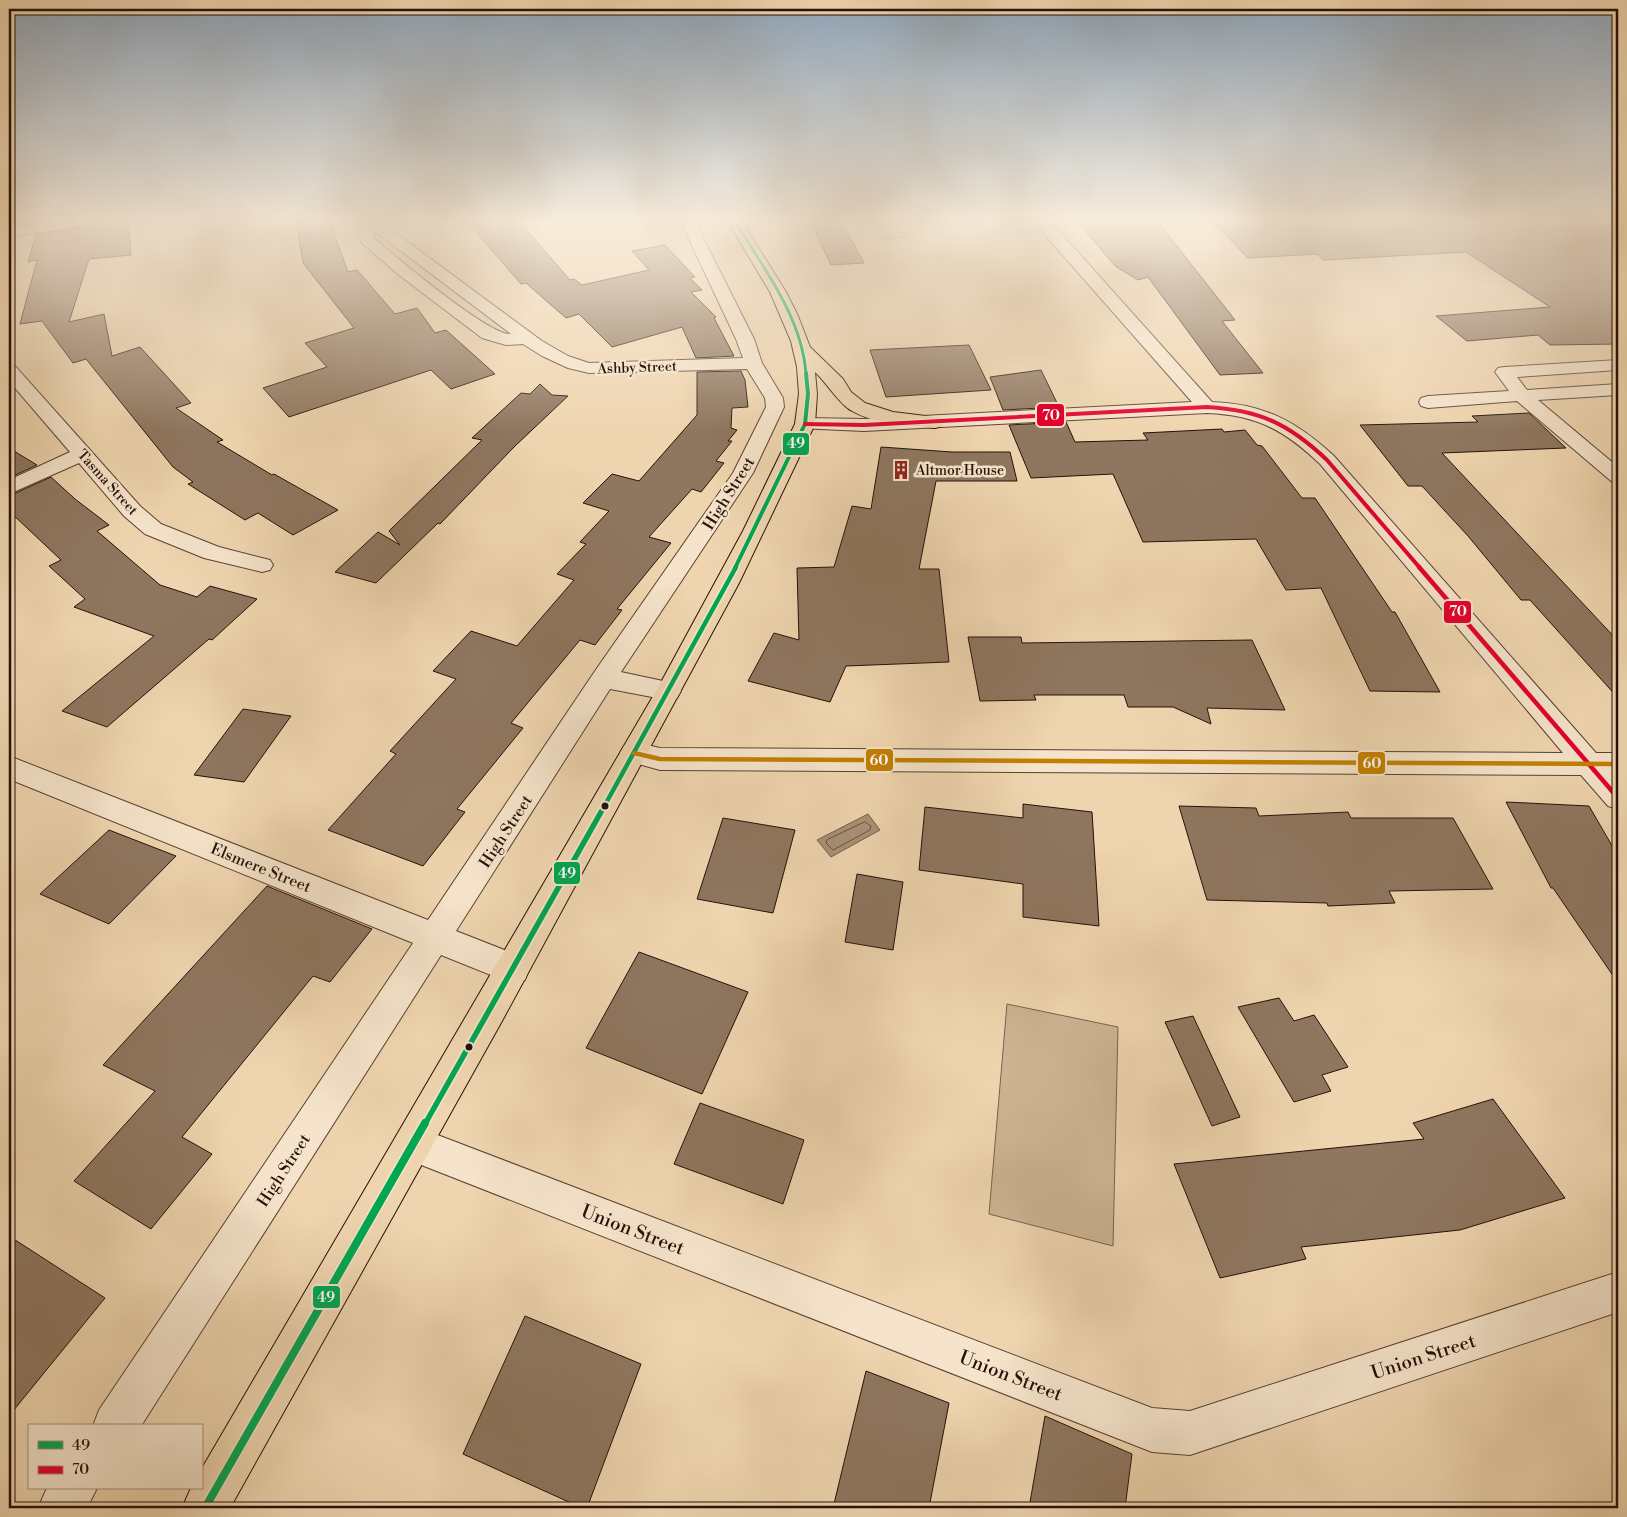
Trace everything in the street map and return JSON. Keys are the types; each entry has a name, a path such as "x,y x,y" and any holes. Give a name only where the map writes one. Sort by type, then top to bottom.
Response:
{"main road":[{"path":"205,1508 414,1144 668,691 731,576 805,424 809,401 809,377 792,319 775,291"},
{"path":"802,349 837,383 844,395 858,407 891,418 935,422"}],"street":[{"name":"Ashby Street","path":"465,291 559,360 572,366 589,368 753,363"},
{"name":"High Street","path":"116,1424 604,678 743,474 772,417 775,407 774,398 753,363 745,339 722,291"},
{"path":"1103,291 1207,407"},
{"path":"1618,365 1504,372 1521,395 1618,477"},
{"name":"Tasma Street","path":"9,370 132,511 153,529 212,553 262,565"},
{"path":"1428,402 1618,389"},
{"path":"805,424 864,425 935,422 1207,407 1239,409 1275,419 1313,447 1618,798"},
{"path":"9,488 84,454"},
{"path":"604,678 668,691"},
{"path":"634,752 660,759 1618,764"},
{"name":"Elsmere Street","path":"9,767 513,969"},
{"name":"Union Street","path":"414,1144 1152,1430 1190,1433 1618,1292"},
{"path":"61,1508 73,1490"}],"shaded area":[{"path":"1007,1004 1118,1027 1113,1246 989,1214"}],"water":[{"path":"868,814 880,830 831,857 817,840"}],"building":[{"path":"29,291 79,291 69,322 104,314 112,356 140,347 191,403 176,408 223,440 217,442 272,475 274,474 338,510 293,535 258,513 245,520 188,484 193,482 173,467 86,359 73,363 42,321 20,324"},
{"path":"325,291 375,291 395,314 417,308 435,333 446,330 495,374 451,389 431,370 289,417 263,388 327,367 305,343 354,328"},
{"path":"535,291 698,291 691,292 716,317 714,318 734,356 696,358 682,327 612,347 579,314 566,318"},
{"path":"1158,291 1212,291 1235,320 1222,321 1263,373 1220,375"},
{"path":"1525,291 1618,291 1618,344 1550,345 1538,335 1467,341 1436,316 1550,307"},
{"path":"969,345 991,390 886,397 870,350"},
{"path":"1041,370 1059,407 1003,410 990,377"},
{"path":"741,371 745,380 748,407 732,408 731,428 737,430 728,441 732,441 716,461 724,463 701,492 692,489 649,537 671,543 617,609 622,610 595,645 580,640 511,723 523,728 457,809 465,812 423,866 328,830 396,754 390,751 456,679 433,671 471,631 517,646 574,580 557,574 586,544 580,542 609,511 583,503 612,474 639,481 697,415 697,372"},
{"path":"540,384 552,395 568,396 514,447 440,524 438,523 376,583 335,572 378,532 400,545 389,531 482,440 472,438 521,393 530,394"},
{"path":"1529,413 1566,448 1442,453 1618,641 1618,698 1530,600 1521,600 1468,536 1422,486 1408,486 1360,425 1478,422 1472,416"},
{"path":"1066,422 1075,442 1148,440 1143,433 1222,429 1224,432 1245,430 1257,445 1262,446 1302,498 1315,498 1392,612 1395,612 1440,692 1370,691 1321,588 1286,590 1256,539 1143,542 1113,474 1031,478 1009,425"},
{"path":"881,447 952,452 1010,452 1017,481 936,481 919,569 939,569 949,662 846,666 830,702 748,681 774,633 799,640 797,568 834,567 852,506 871,509"},
{"path":"9,448 37,465 9,478"},
{"path":"51,477 75,499 109,525 97,531 160,585 197,597 210,586 257,599 212,640 209,639 107,727 62,711 154,636 74,607 85,599 49,566 61,560 9,511 9,496"},
{"path":"968,637 1021,637 1022,643 1252,640 1285,710 1207,708 1211,724 1173,707 1128,707 1124,695 1034,695 1036,700 980,701"},
{"path":"243,709 291,716 244,782 194,775"},
{"path":"1506,802 1589,806 1618,856 1618,983 1553,888 1551,888"},
{"path":"1023,804 1092,812 1099,926 1023,917 1023,884 919,870 925,807 1023,818"},
{"path":"1179,806 1256,808 1259,816 1348,812 1351,818 1453,818 1493,889 1389,891 1395,903 1328,906 1327,903 1207,900"},
{"path":"723,818 795,830 773,913 697,899"},
{"path":"109,830 176,856 109,924 40,894"},
{"path":"857,874 903,882 893,950 845,942"},
{"path":"267,886 372,929 330,982 313,976 182,1137 212,1154 151,1229 74,1181 155,1091 103,1065"},
{"path":"639,952 748,992 702,1094 586,1048"},
{"path":"1279,998 1294,1021 1314,1015 1348,1067 1322,1075 1331,1091 1294,1102 1238,1007"},
{"path":"1193,1016 1240,1117 1212,1126 1165,1022"},
{"path":"1493,1099 1565,1198 1460,1230 1301,1247 1306,1259 1220,1278 1174,1164 1424,1139 1413,1123"},
{"path":"700,1103 804,1140 783,1204 674,1164"},
{"path":"9,1236 105,1298 9,1416"},
{"path":"525,1316 641,1364 587,1508 582,1508 463,1454"},
{"path":"866,1371 949,1403 929,1508 833,1508"},
{"path":"1045,1416 1132,1454 1125,1508 1029,1508"}],"transit line":[{"name":"49","path":"205,1508 671,688 780,478 805,424 808,394 806,367 800,341 777,291"},
{"name":"70","path":"805,424 864,425 1207,407 1243,410 1273,420 1300,436 1327,460 1618,798"},
{"name":"60","path":"634,753 660,759 1618,764"}],"place":[{"name":"Altmor House","path":"901,470"}]}
